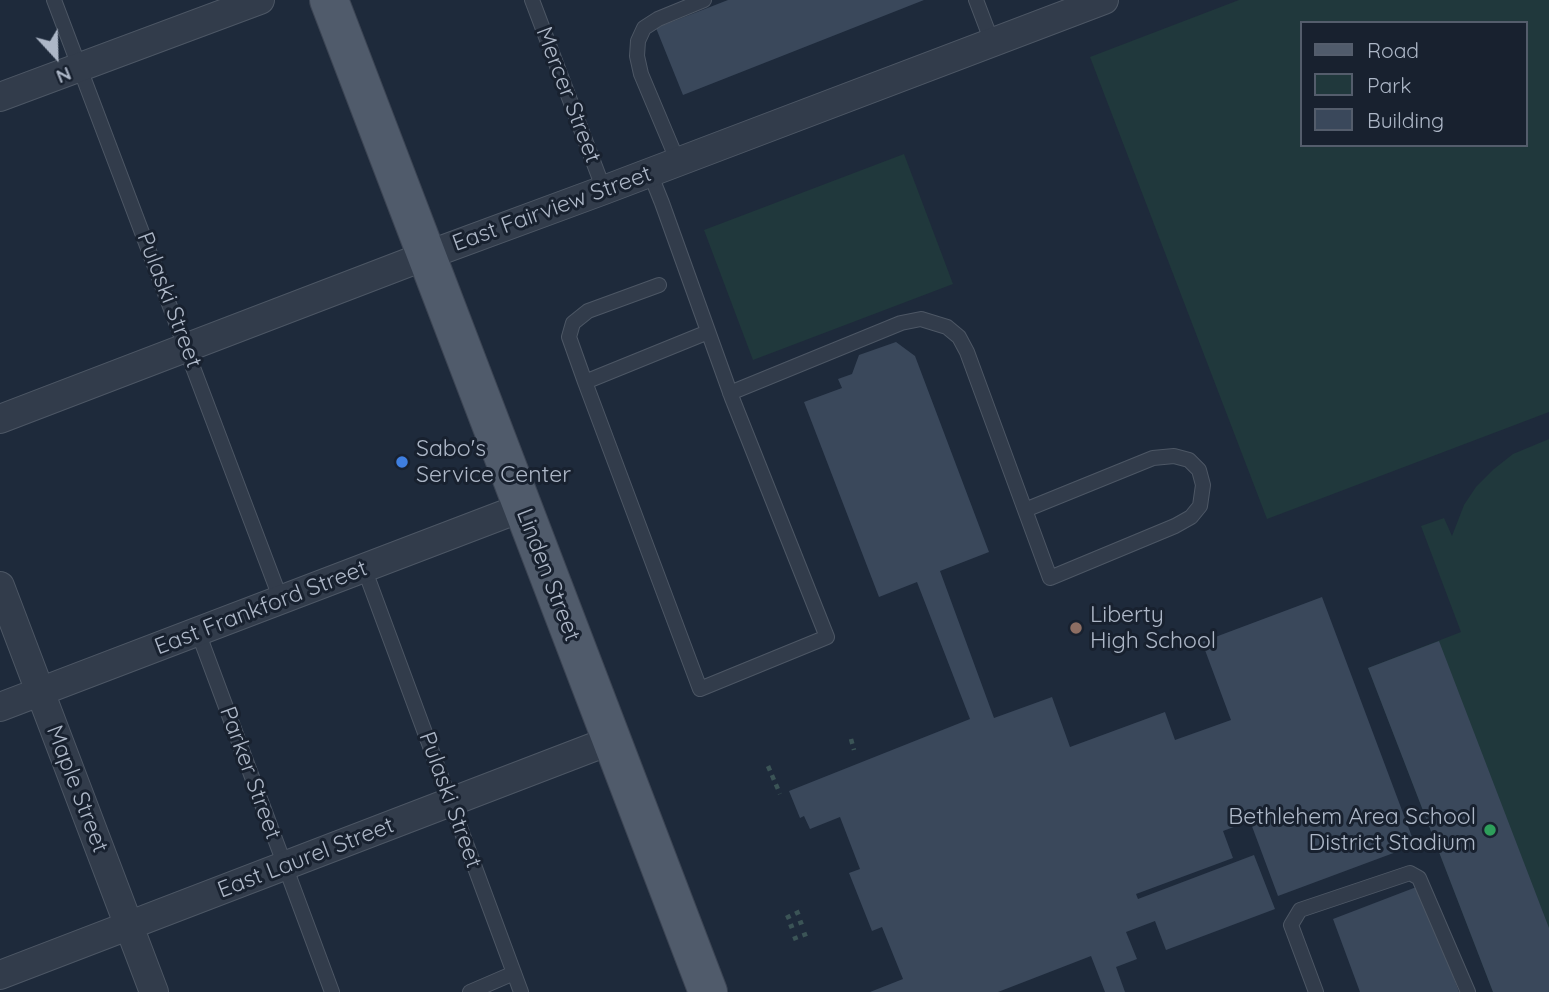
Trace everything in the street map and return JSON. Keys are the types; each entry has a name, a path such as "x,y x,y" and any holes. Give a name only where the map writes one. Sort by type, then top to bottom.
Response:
{"main road":[{"name":"Linden Street","path":"329,0 708,992"}],"street":[{"path":"0,97 260,0"},
{"name":"East Fairview Street","path":"0,419 428,254 650,173 1104,0"},
{"name":"East Frankford Street","path":"0,707 522,508"},
{"name":"Maple Street","path":"0,586 154,992"},
{"name":"East Laurel Street","path":"0,975 612,740"}],"lane":[{"name":"Pulaski Street","path":"54,0 281,600"},
{"name":"Mercer Street","path":"532,0 604,190"},
{"path":"678,162 641,74 637,56 638,41 644,28 674,11 704,0"},
{"path":"976,0 992,42"},
{"path":"650,173 730,393 827,637 700,689 569,337 573,323 588,311 659,285"},
{"path":"730,393 901,323 921,319 947,327 960,337 967,352 1025,510 1050,578 1191,517 1200,506 1203,485 1199,470 1189,460 1174,456 1153,458 1025,510"},
{"path":"585,382 708,332"},
{"name":"Pulaski Street","path":"364,568 521,992"},
{"name":"Parker Street","path":"198,632 332,992"},
{"path":"1315,992 1291,925 1300,910 1409,873 1419,878 1468,992"},
{"path":"470,992 514,973"}],"path":[{"path":"851,739 854,750"},
{"path":"768,766 780,794"},
{"path":"786,918 802,911"},
{"path":"789,927 805,921"},
{"path":"793,939 809,933"}],"green space":[{"path":"1239,0 1549,0 1549,412 1267,519 1090,57"},
{"path":"904,154 953,284 753,360 704,230"},
{"name":"Bethlehem Area School District Stadium","path":"1549,439 1549,992 1493,992 1368,668 1461,632 1421,526 1444,518 1452,536 1464,505 1476,487 1494,469 1513,454"}],"building":[{"path":"728,0 924,0 683,95 656,28"},
{"path":"896,342 915,356 989,552 940,571 994,718 1052,697 1070,747 1165,712 1175,740 1231,720 1202,642 1322,597 1415,845 1278,896 1250,821 1223,831 1233,858 1136,894 1138,899 1254,855 1275,909 1166,950 1155,921 1126,932 1137,959 1116,967 1125,992 1105,992 1091,956 998,992 870,992 903,979 882,927 872,931 849,873 860,869 840,817 810,829 804,816 800,818 789,791 970,719 917,582 879,597 804,402 842,388 838,379 852,374 859,355"},
{"path":"1439,641 1549,928 1549,992 1493,992 1368,668"},
{"path":"1419,886 1459,992 1360,992 1333,919"}],"place":[{"name":"Sabo's Service Center","path":"402,462"},
{"name":"Liberty High School","path":"1076,628"},
{"name":"Bethlehem Area School District Stadium","path":"1490,830"}]}
